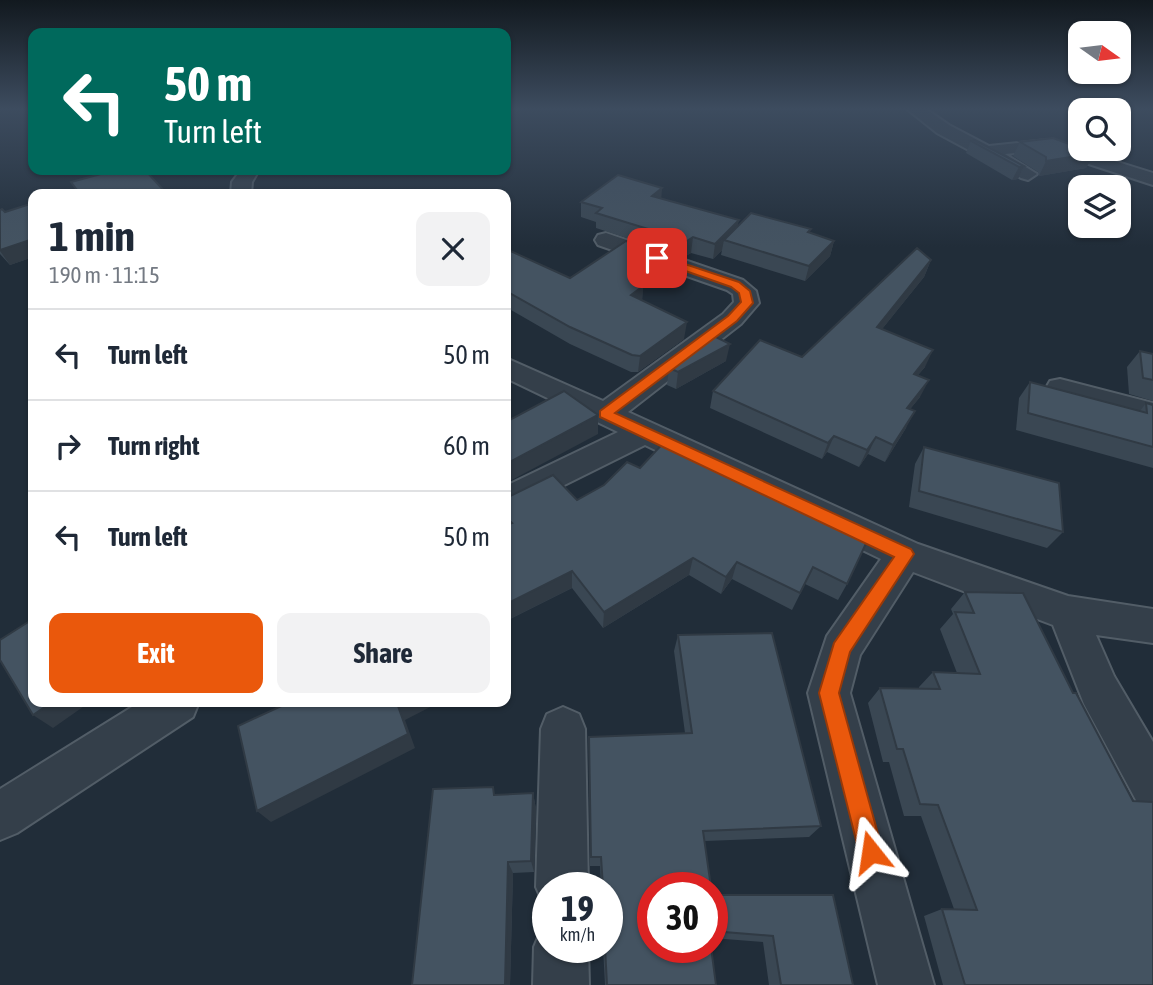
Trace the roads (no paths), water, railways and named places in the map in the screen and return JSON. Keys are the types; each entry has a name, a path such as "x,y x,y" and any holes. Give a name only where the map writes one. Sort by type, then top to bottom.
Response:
{"street":[{"path":"990,155 1028,174"},
{"path":"1078,155 1153,179"},
{"path":"605,414 732,319 747,303 744,291 735,285 606,240"},
{"path":"511,369 905,554 1068,613 1153,626"},
{"path":"1060,388 1153,413"},
{"path":"511,499 645,432"},
{"path":"905,554 841,649 829,693 906,985"},
{"path":"1068,613 1099,690 1153,786"},
{"path":"0,816 170,707"},
{"path":"562,872 563,729"},
{"path":"561,963 561,985"}]}
